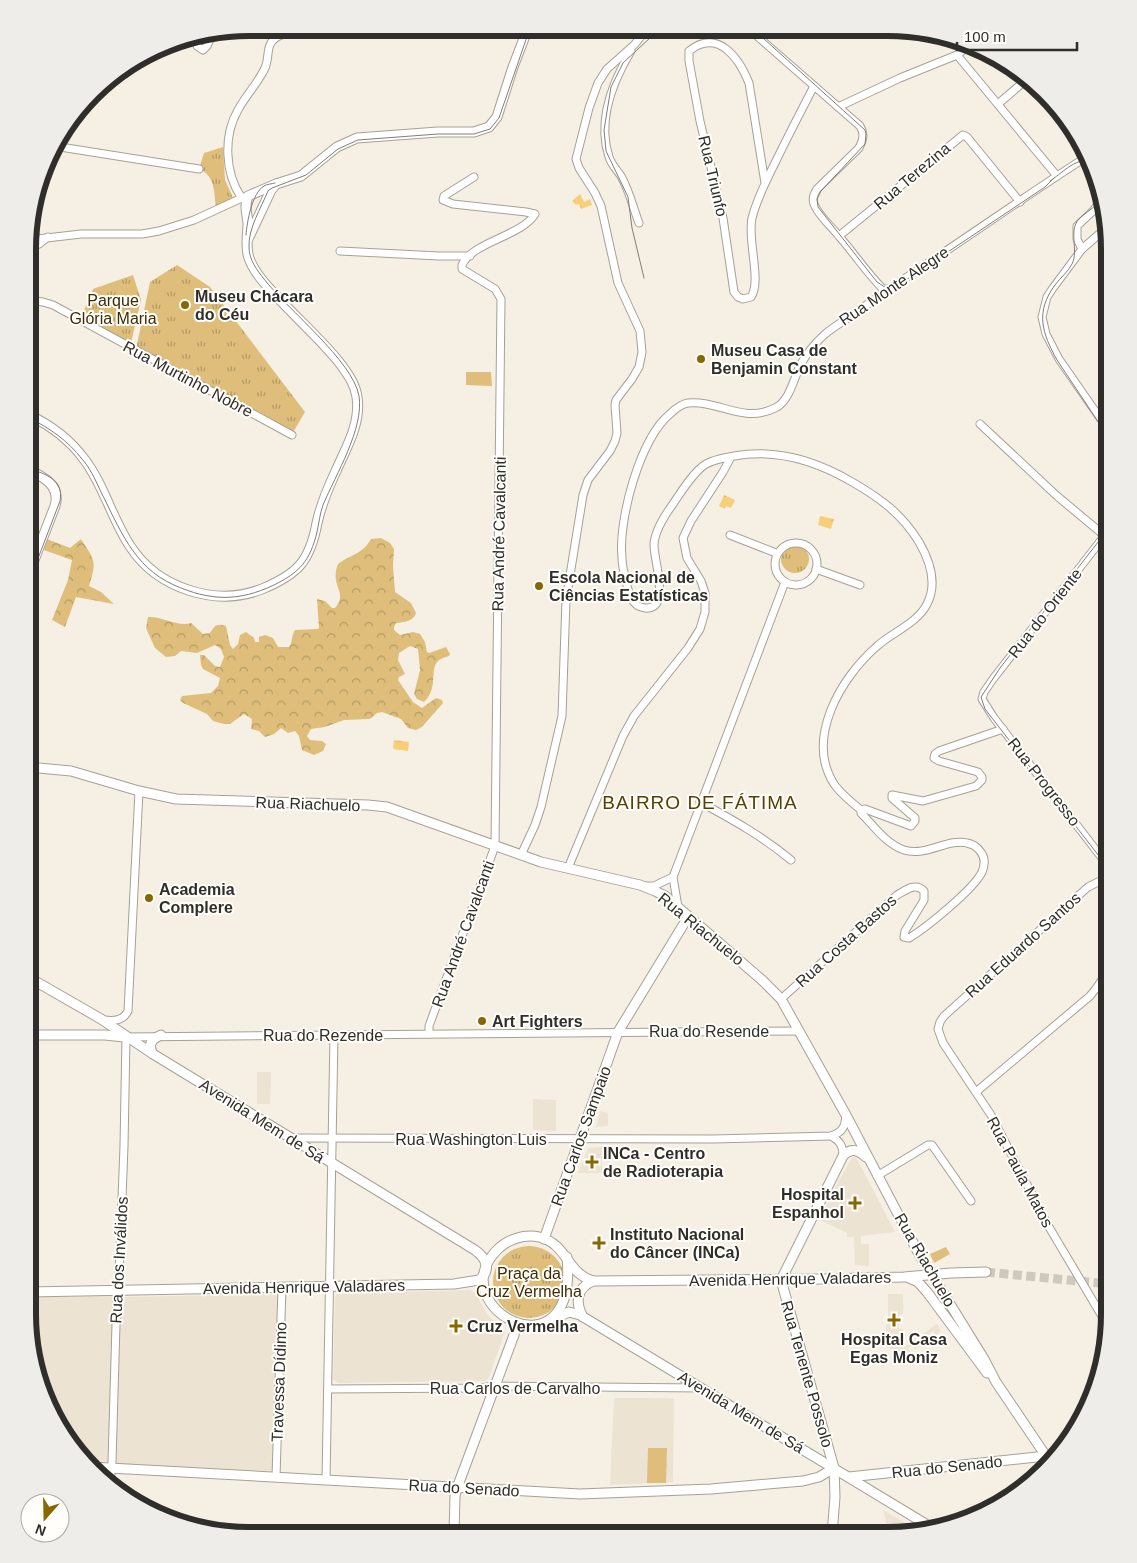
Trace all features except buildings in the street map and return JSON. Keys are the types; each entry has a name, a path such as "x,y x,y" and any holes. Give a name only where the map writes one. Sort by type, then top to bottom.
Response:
{"main road":[{"path":"36,420 59,433 84,459 94,474 129,545 150,569 164,578 197,592 214,596 230,596 244,595 264,588 298,569 306,560 311,548 321,508 352,438 357,396 353,382 336,359 269,288 249,259 248,221 244,197 301,176 337,147 357,138 438,132 474,132 489,127 497,117 525,36"},
{"path":"248,241 271,190 276,184"},
{"path":"36,474 51,483 56,493 56,498 36,554"},
{"name":"Rua Riachuelo","path":"36,768 71,771 139,791 176,798 376,806 400,811 541,862 640,885 665,896 747,966 781,999 846,1115 919,1254 984,1359 996,1382 1046,1456"},
{"name":"Rua Carlos Sampaio","path":"544,1239 618,1032 688,917"},
{"name":"Avenida Mem de Sá","path":"36,982 101,1019 152,1054 475,1250 484,1257 486,1271"},
{"name":"Rua do Rezende","path":"36,1035 105,1035 126,1037"},
{"path":"152,1054 151,1041 153,1038 161,1036"},
{"path":"781,1280 843,1156 847,1151 859,1150 869,1159"},
{"path":"567,1257 568,1281 566,1293 562,1304 550,1320 533,1325 516,1323 502,1316 491,1304 485,1288 486,1271 492,1255 502,1246 509,1241 526,1236 544,1239 559,1248 567,1257 579,1275 592,1281 583,1288 578,1297 578,1307 583,1317"},
{"name":"Avenida Henrique Valadares","path":"36,1292 472,1282 480,1280 486,1271"},
{"name":"Avenida Henrique Valadares","path":"592,1281 781,1280 904,1277 986,1272"},
{"path":"904,1277 918,1282 927,1292 980,1364 996,1382"},
{"name":"Rua Tenente Possolo","path":"781,1280 834,1468 835,1497 833,1527"},
{"name":"Avenida Mem de Sá","path":"550,1320 569,1312 576,1313 925,1524"},
{"path":"454,1527 457,1488 514,1335 516,1323"},
{"name":"Rua do Senado","path":"849,1477 1043,1459"},
{"name":"Rua do Senado","path":"103,1468 580,1494 711,1489 803,1481 819,1477 834,1468"}],"street":[{"path":"37,239 101,233 142,234 159,231 194,220 244,197 232,181 229,165 230,130 239,108 267,65 270,45 281,36"},
{"path":"639,223 621,177 610,160 606,140 606,116 613,86 620,69 641,36"},
{"path":"757,36 863,131 862,142 859,148 817,190 813,201 816,209 863,268 883,288 888,290"},
{"path":"197,43 197,46 202,50 210,40"},
{"name":"Rua Triunfo","path":"706,43 714,43 731,52 740,63 749,83 765,183 752,218 751,244 755,265 755,289 751,297 745,299 738,297 734,292 723,218 689,61 689,51 693,48 706,43"},
{"path":"521,855 541,807 562,716 566,600 583,495 588,480 610,452 615,442 617,433 614,405 632,380 641,360 640,331 618,283 604,216 595,194 578,168 576,159 589,108 598,83 608,69 635,44"},
{"path":"838,108 963,50"},
{"path":"957,54 1057,176"},
{"path":"998,104 1022,84"},
{"path":"765,183 814,86"},
{"name":"Rua Terezina","path":"839,236 963,135 967,137 1020,202"},
{"path":"62,147 200,169"},
{"name":"Rua Monte Alegre","path":"730,457 716,459 701,467 672,506 660,526 654,542 660,594 657,602 653,607 648,608 635,604 626,585 621,555 626,513 634,479 652,434 659,424 685,403 702,404 745,414 776,408 783,403 811,348 825,334 1081,160"},
{"path":"340,251 470,256 532,219 535,214 453,204 444,200 444,196 474,177"},
{"path":"1082,249 1077,239 1077,226 1097,206"},
{"path":"1100,233 1082,249 1047,297 1042,317 1046,334 1059,359 1101,419"},
{"path":"36,245 48,237"},
{"name":"Rua André Cavalcanti","path":"429,1034 429,1026 495,846 500,299 495,288 462,269 462,264 470,256"},
{"name":"Rua Murtinho Nobre","path":"36,301 53,306 292,435"},
{"path":"980,424 1056,496 1101,529"},
{"path":"568,868 630,723 688,648 700,629 705,612 705,593 701,580 687,558 683,538 691,521 723,472 730,457 749,453 782,455 805,460 832,470 881,499 902,518 913,531 925,551 932,570 932,591 925,609 908,626 880,644 859,662 836,701 826,725 823,738 826,768 841,793 861,810 865,809 911,826 915,818 892,798 892,795 923,801 976,786 982,780 978,772 935,760 935,754 939,750 1003,729"},
{"path":"730,535 776,553"},
{"name":"Rua do Oriente","path":"982,696 993,679 1101,541"},
{"path":"790,543 803,543 814,552 816,569 807,582 792,585 780,579 774,568 776,553 790,543"},
{"path":"816,569 860,585"},
{"path":"678,908 673,876 785,582"},
{"name":"Rua Progresso","path":"982,696 988,710 1101,858"},
{"path":"101,1019 120,1019 128,1011 139,791"},
{"path":"700,802 744,825 770,842 792,860"},
{"name":"Rua Costa Bastos","path":"781,999 897,895 909,888 921,888 924,891 924,900 905,931 904,937 909,938 924,928 965,892 978,880 983,870 985,859 975,846 960,842 923,850 904,850 890,842 860,813 861,810"},
{"path":"640,885 654,886 673,876"},
{"name":"Rua Eduardo Santos","path":"944,1016 1088,887 1101,880"},
{"path":"976,1092 1090,996 1101,983"},
{"name":"Rua Paula Matos","path":"944,1016 938,1029 943,1043 990,1116 1049,1227 1101,1314"},
{"name":"Rua do Resende","path":"618,1032 799,1031"},
{"name":"Rua do Rezende","path":"126,1037 618,1032"},
{"path":"326,1480 334,1035"},
{"name":"Rua dos Inválidos","path":"111,1476 117,1290 124,1154 126,1037"},
{"path":"843,1156 843,1148 840,1143 831,1136 842,1131 846,1115"},
{"name":"Rua Washington Luis","path":"291,1138 713,1139 831,1136"},
{"path":"877,1176 930,1145 933,1146 971,1201"},
{"name":"Travessa Dídimo","path":"276,1477 282,1287"},
{"name":"Rua Carlos de Carvalho","path":"328,1389 480,1388 494,1386 702,1388"}],"shaded area":[{"path":"257,1072 271,1072 270,1104 257,1104"},
{"path":"533,1099 556,1100 556,1131 533,1130"},
{"path":"600,1111 608,1113 608,1126 596,1127"},
{"name":"INCa - Centro de Radioterapia","path":"602,1147 602,1173 578,1173 588,1148"},
{"name":"Hospital Espanhol","path":"854,1157 857,1159 895,1232 861,1236 861,1244 869,1244 869,1265 867,1266 855,1265 854,1237 847,1237 847,1233 820,1220 839,1180"},
{"path":"470,1290 476,1294 487,1314 505,1332 489,1377 485,1381 338,1383 333,1379 336,1294"},
{"path":"279,1294 272,1471 120,1464 116,1462 120,1297"},
{"name":"Hospital Casa Egas Moniz","path":"888,1294 903,1294 903,1314 899,1315 899,1329 903,1329 903,1338 899,1338 899,1341 903,1348 937,1324 941,1331 936,1335 933,1331 929,1334 931,1338 925,1342 923,1339 919,1342 921,1345 915,1349 912,1345 908,1348 912,1354 906,1357 903,1354 900,1356 901,1361 898,1363 894,1356 895,1353 889,1348 886,1341 886,1334 889,1332 886,1331 886,1325 888,1324"},
{"path":"114,1296 109,1462 96,1462 89,1454 72,1432 52,1395 40,1355 36,1297"},
{"path":"614,1398 674,1398 673,1482 610,1485"},
{"path":"883,1510 909,1525 888,1527"}],"green space":[{"path":"223,147 225,180 234,200 216,208 211,180 208,175 199,169 204,153"},
{"path":"177,265 210,287 305,412 292,434 136,349 150,282"},
{"name":"Parque Glória Maria","path":"133,275 141,300 130,347 80,320 93,289"},
{"path":"466,372 491,372 492,386 466,385"},
{"path":"381,538 390,543 394,549 395,592 411,603 416,613 410,620 396,623 394,630 400,635 413,632 420,634 429,653 446,647 450,654 439,660 435,665 433,685 429,697 424,702 417,699 414,694 420,670 418,649 410,646 399,653 398,660 405,674 399,677 398,680 413,702 422,708 436,698 442,700 443,703 422,727 416,730 408,728 401,719 382,712 377,713 370,719 344,720 325,727 311,729 307,736 310,740 322,741 326,744 323,751 314,755 302,750 299,736 295,731 288,733 281,728 274,734 265,737 259,731 251,729 252,719 244,714 230,724 224,724 213,721 207,714 180,700 182,696 211,693 218,686 220,678 203,669 200,655 204,655 215,666 220,667 224,657 221,649 215,645 197,653 181,651 175,656 166,657 155,648 146,628 148,617 180,624 191,623 203,634 210,633 216,625 226,626 230,645 233,649 238,644 240,635 246,632 254,638 255,642 259,642 259,637 265,635 273,638 278,647 289,647 295,630 319,628 317,599 325,601 332,608 335,608 339,602 340,593 336,578 338,564 364,548 371,539"},
{"path":"47,539 70,548 81,539 92,557 94,566 89,586 101,592 114,604 76,597 65,627 52,620 68,580 72,560 44,550"},
{"path":"795,545 805,549 809,559 805,569 795,573 785,569 781,559 785,549"},
{"path":"364,634 369,642 353,651 348,643"},
{"name":"Praça da Cruz Vermelha","path":"529,1246 543,1249 555,1256 562,1268 565,1282 562,1296 555,1308 543,1315 529,1318 515,1315 503,1308 496,1296 493,1282 496,1268 503,1256 515,1249"},
{"path":"946,1247 950,1254 934,1263 930,1254"},
{"path":"648,1448 667,1448 666,1483 647,1483"}],"water":[{"path":"580,194 584,202 590,199 592,205 581,209 579,204 576,205 572,201"},
{"path":"724,495 735,500 731,508 726,506 725,509 719,506"},
{"path":"820,516 834,519 831,529 818,525"},
{"path":"394,740 409,742 408,751 393,749"}],"tunnel":[{"path":"986,1272 1101,1283"}],"tram line":[{"path":"36,422 71,446 85,462 129,545 148,568 160,577 174,585 200,594 212,597 236,597 261,591 291,575 303,564 311,551 323,505 353,437 357,423 359,396 354,382 345,367 261,276 250,256 249,240 268,191 306,175 338,149 358,140 438,134 474,134 490,129 499,118 527,36"},
{"path":"644,278 632,228 628,197 606,151 604,130 611,87 623,63 653,36"},
{"path":"761,36 865,130 865,144 821,191 817,199 818,207 877,282 888,289 895,287 912,276 1045,187 1054,178"},
{"path":"1050,181 1068,167 1082,161"},
{"path":"246,235 249,216 256,195 264,186 275,183"},
{"path":"1096,205 1081,217 1076,224 1074,229 1074,259 1049,295 1045,304 1043,322 1048,341 1057,360 1101,426"},
{"path":"36,471 52,479 61,494 36,564"},
{"path":"1101,538 1000,668 981,697 985,709 1101,859"}],"place":[{"name":"Museu Chácara do Céu","path":"185,305"},
{"name":"Museu Casa de Benjamin Constant","path":"701,359"},
{"name":"Escola Nacional de Ciências Estatísticas","path":"539,586"},
{"name":"Academia Complere","path":"149,898"},
{"name":"Art Fighters","path":"482,1021"},
{"name":"INCa - Centro de Radioterapia","path":"592,1162"},
{"name":"Hospital Espanhol","path":"855,1203"},
{"name":"Instituto Nacional do Câncer (INCa)","path":"599,1243"},
{"name":"Hospital Casa Egas Moniz","path":"894,1320"},
{"name":"Cruz Vermelha","path":"456,1326"}],"district":[{"name":"BAIRRO DE FÁTIMA","path":"700,802"}]}
